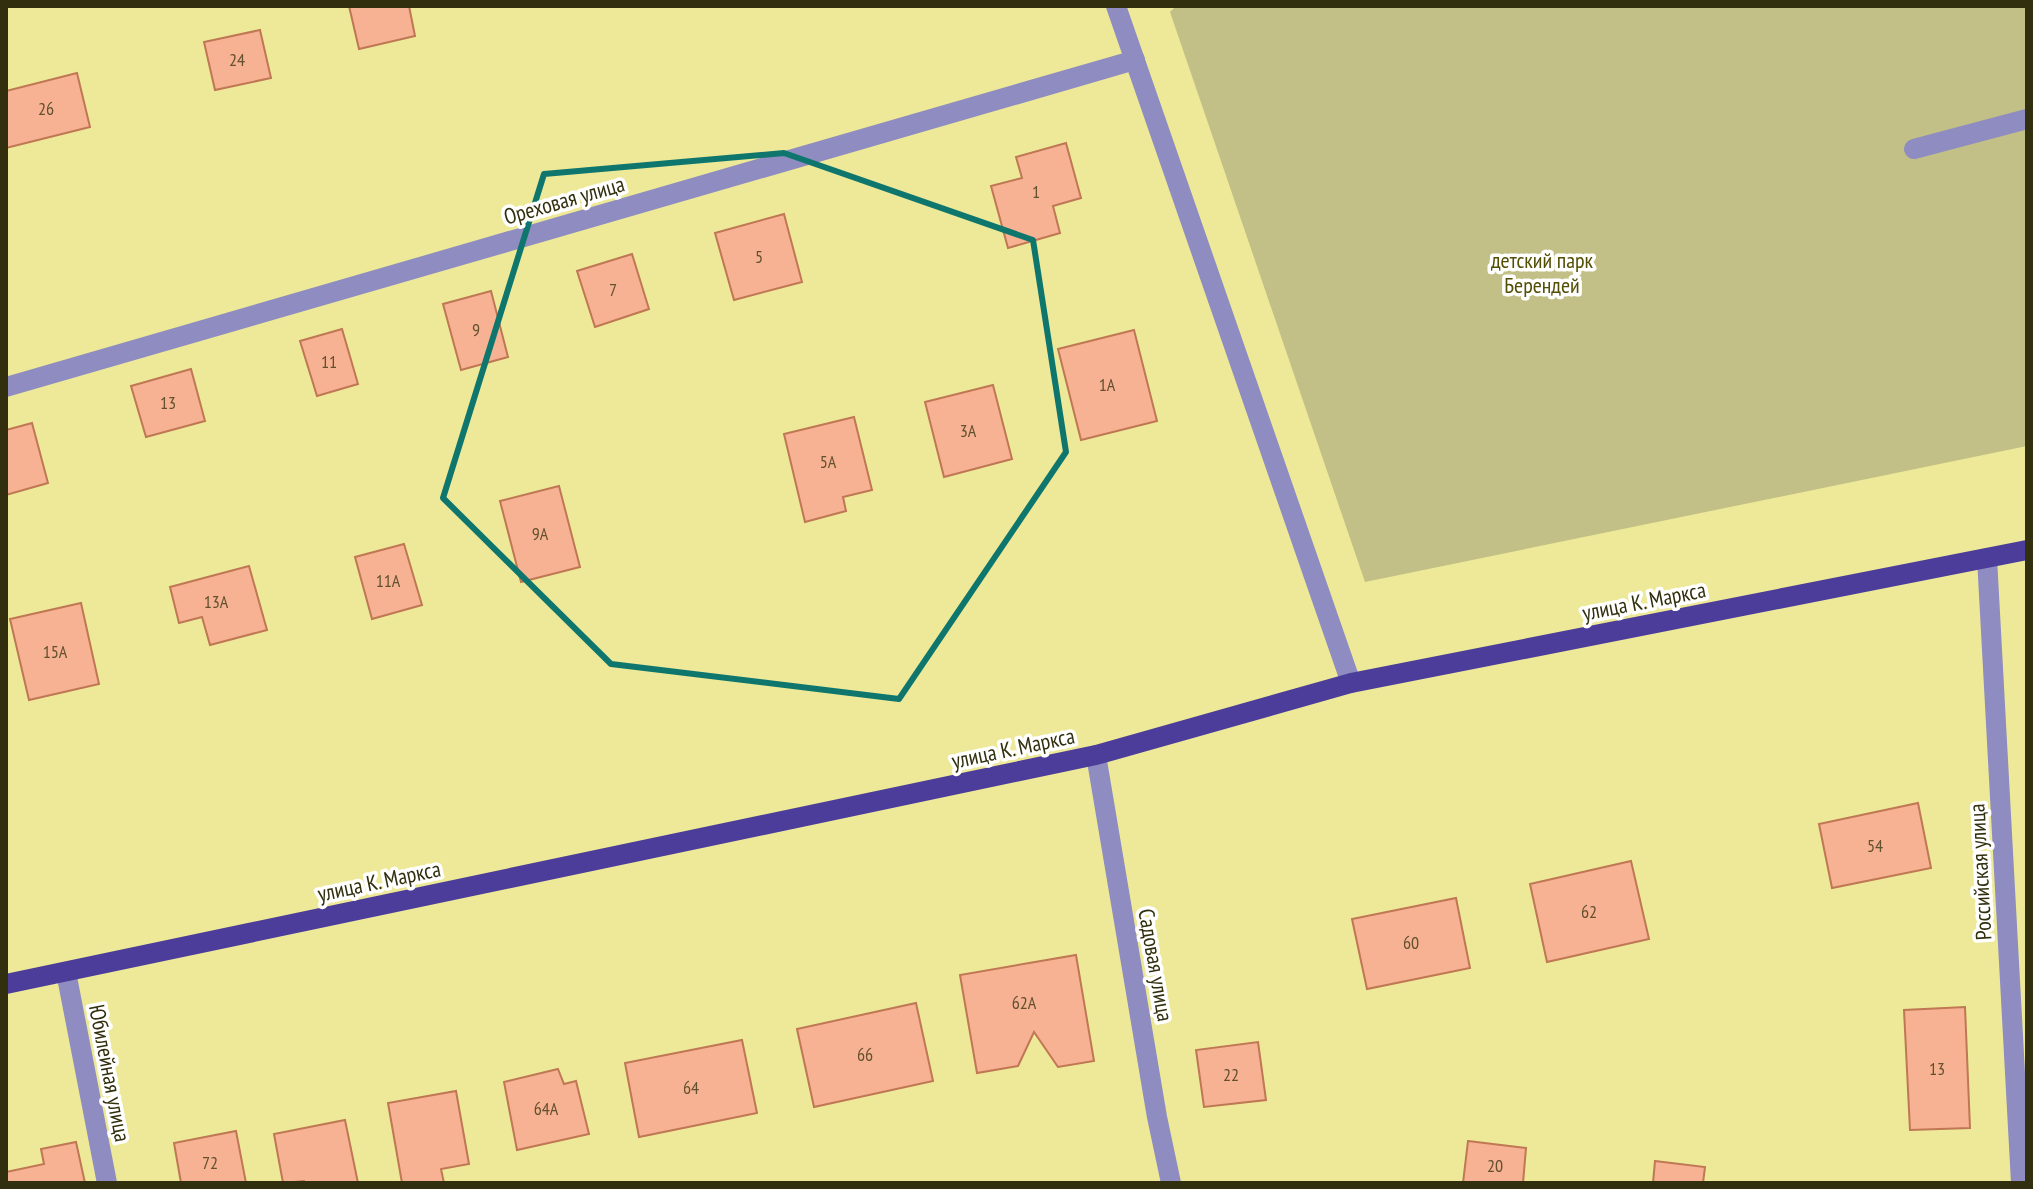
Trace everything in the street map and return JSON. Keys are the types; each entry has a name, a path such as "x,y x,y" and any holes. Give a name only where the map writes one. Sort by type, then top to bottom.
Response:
{"main road":[{"name":"улица К. Маркса","path":"6,984 1096,755 1351,683 2027,550"}],"street":[{"path":"1116,6 1351,683"},
{"name":"Ореховая улица","path":"6,387 1135,60"},
{"path":"1914,149 2027,119"},
{"name":"Российская улица","path":"1987,558 2021,1183"},
{"name":"Садовая улица","path":"1096,755 1171,1183"},
{"name":"Юбилейная улица","path":"66,972 107,1183"}],"highlighted area":[{"path":"784,153 1033,240 1066,452 899,699 611,664 443,498 544,174"}],"green space":[{"name":"детский парк Берендей","path":"1176,6 2027,6 2027,446 1365,582 1170,12"}],"building":[{"path":"349,6 409,6 415,36 359,49"},
{"path":"260,30 271,78 215,90 204,42"},
{"path":"77,73 90,127 6,148 6,91"},
{"path":"1066,143 1081,198 1053,206 1060,233 1008,248 991,186 1022,178 1016,157"},
{"path":"784,214 802,282 734,300 715,233"},
{"path":"632,254 649,309 595,327 577,271"},
{"path":"491,291 508,357 461,370 443,304"},
{"path":"342,329 358,384 317,396 300,341"},
{"path":"1134,330 1157,421 1081,440 1058,349"},
{"path":"191,369 205,421 146,437 131,386"},
{"path":"993,385 1012,459 944,477 925,402"},
{"path":"854,417 872,490 843,497 846,511 805,522 784,434"},
{"path":"32,423 48,483 6,495 6,430"},
{"path":"559,486 580,567 521,582 500,501"},
{"path":"404,544 422,605 372,619 355,557"},
{"path":"249,566 267,630 210,645 202,617 179,623 170,587"},
{"path":"81,603 99,684 29,700 10,619"},
{"path":"1918,803 1931,868 1832,888 1819,824"},
{"path":"1631,861 1649,939 1547,962 1530,884"},
{"path":"1456,898 1470,968 1367,989 1352,919"},
{"path":"1076,955 1094,1061 1058,1067 1034,1032 1018,1066 977,1073 960,975"},
{"path":"916,1003 933,1081 814,1107 797,1029"},
{"path":"1965,1007 1970,1128 1910,1130 1904,1010"},
{"path":"742,1040 757,1113 639,1137 625,1063"},
{"path":"1258,1042 1266,1100 1204,1107 1196,1050"},
{"path":"558,1069 564,1084 576,1081 589,1134 517,1150 504,1082"},
{"path":"456,1091 469,1164 441,1169 444,1183 402,1183 388,1103"},
{"path":"345,1120 358,1183 283,1183 274,1134"},
{"path":"236,1131 246,1183 181,1183 174,1143"},
{"path":"1468,1141 1526,1148 1523,1183 1463,1183"},
{"path":"76,1142 85,1183 6,1183 6,1172 44,1164 41,1149"},
{"path":"1655,1161 1705,1167 1703,1183 1653,1183"}]}
